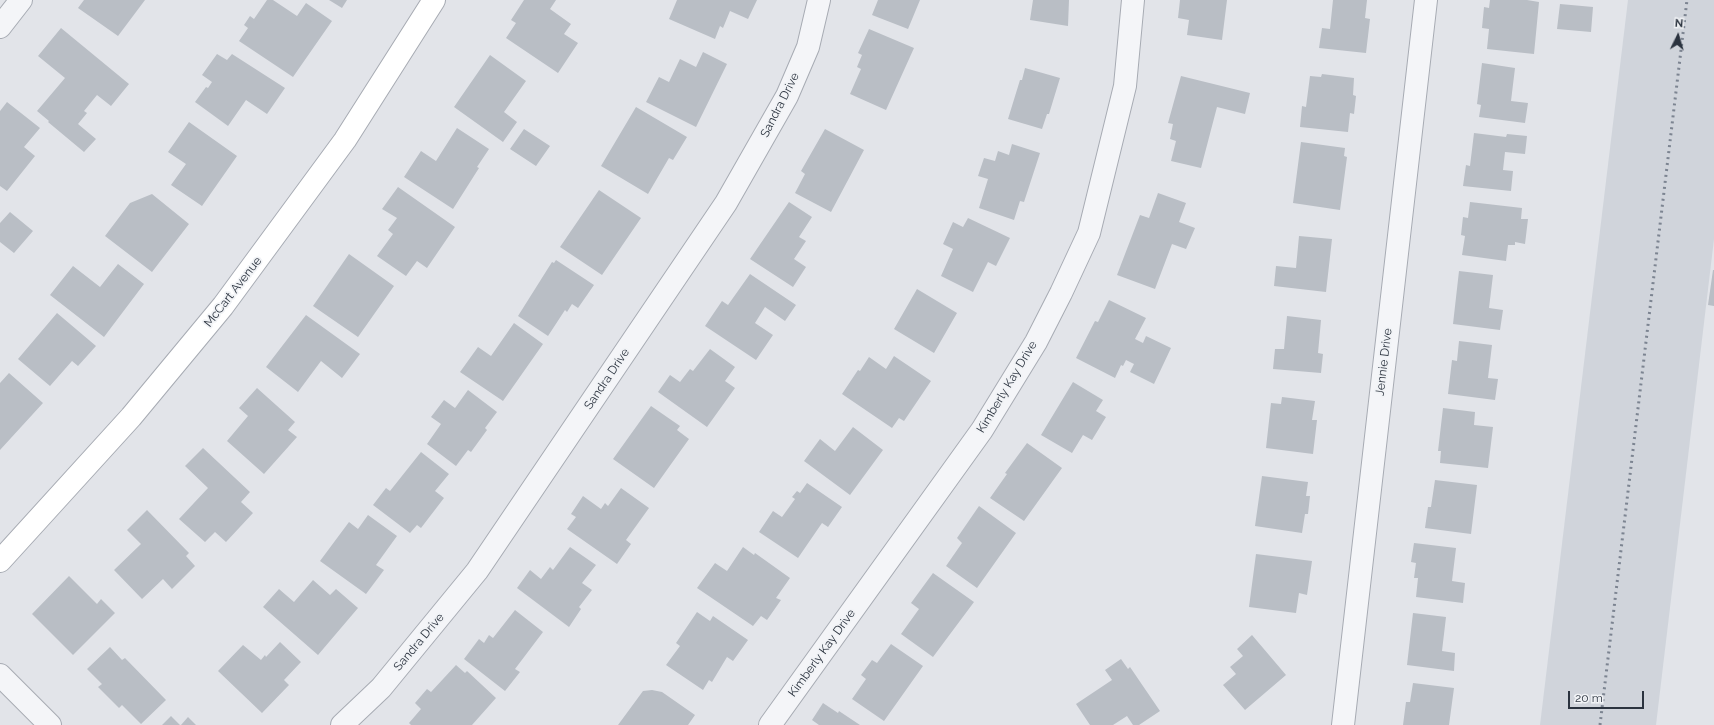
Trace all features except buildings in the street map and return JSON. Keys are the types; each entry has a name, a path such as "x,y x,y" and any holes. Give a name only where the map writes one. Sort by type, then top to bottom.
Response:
{"main road":[{"name":"McCart Avenue","path":"0,561 131,417 223,306 345,140 434,0"}],"street":[{"path":"0,27 21,0"},
{"name":"Sandra Drive","path":"342,725 381,688 477,571 726,203 787,96 808,47 818,0"},
{"name":"Kimberly Kay Drive","path":"770,725 982,430 1036,342 1061,293 1089,232 1125,86 1133,0"},
{"name":"Jennie Drive","path":"1343,725 1426,0"},
{"path":"0,675 50,725"}],"shaded area":[{"path":"1628,0 1714,0 1714,239 1656,725 1540,725"}],"railway":[{"path":"1600,725 1687,0"}]}
